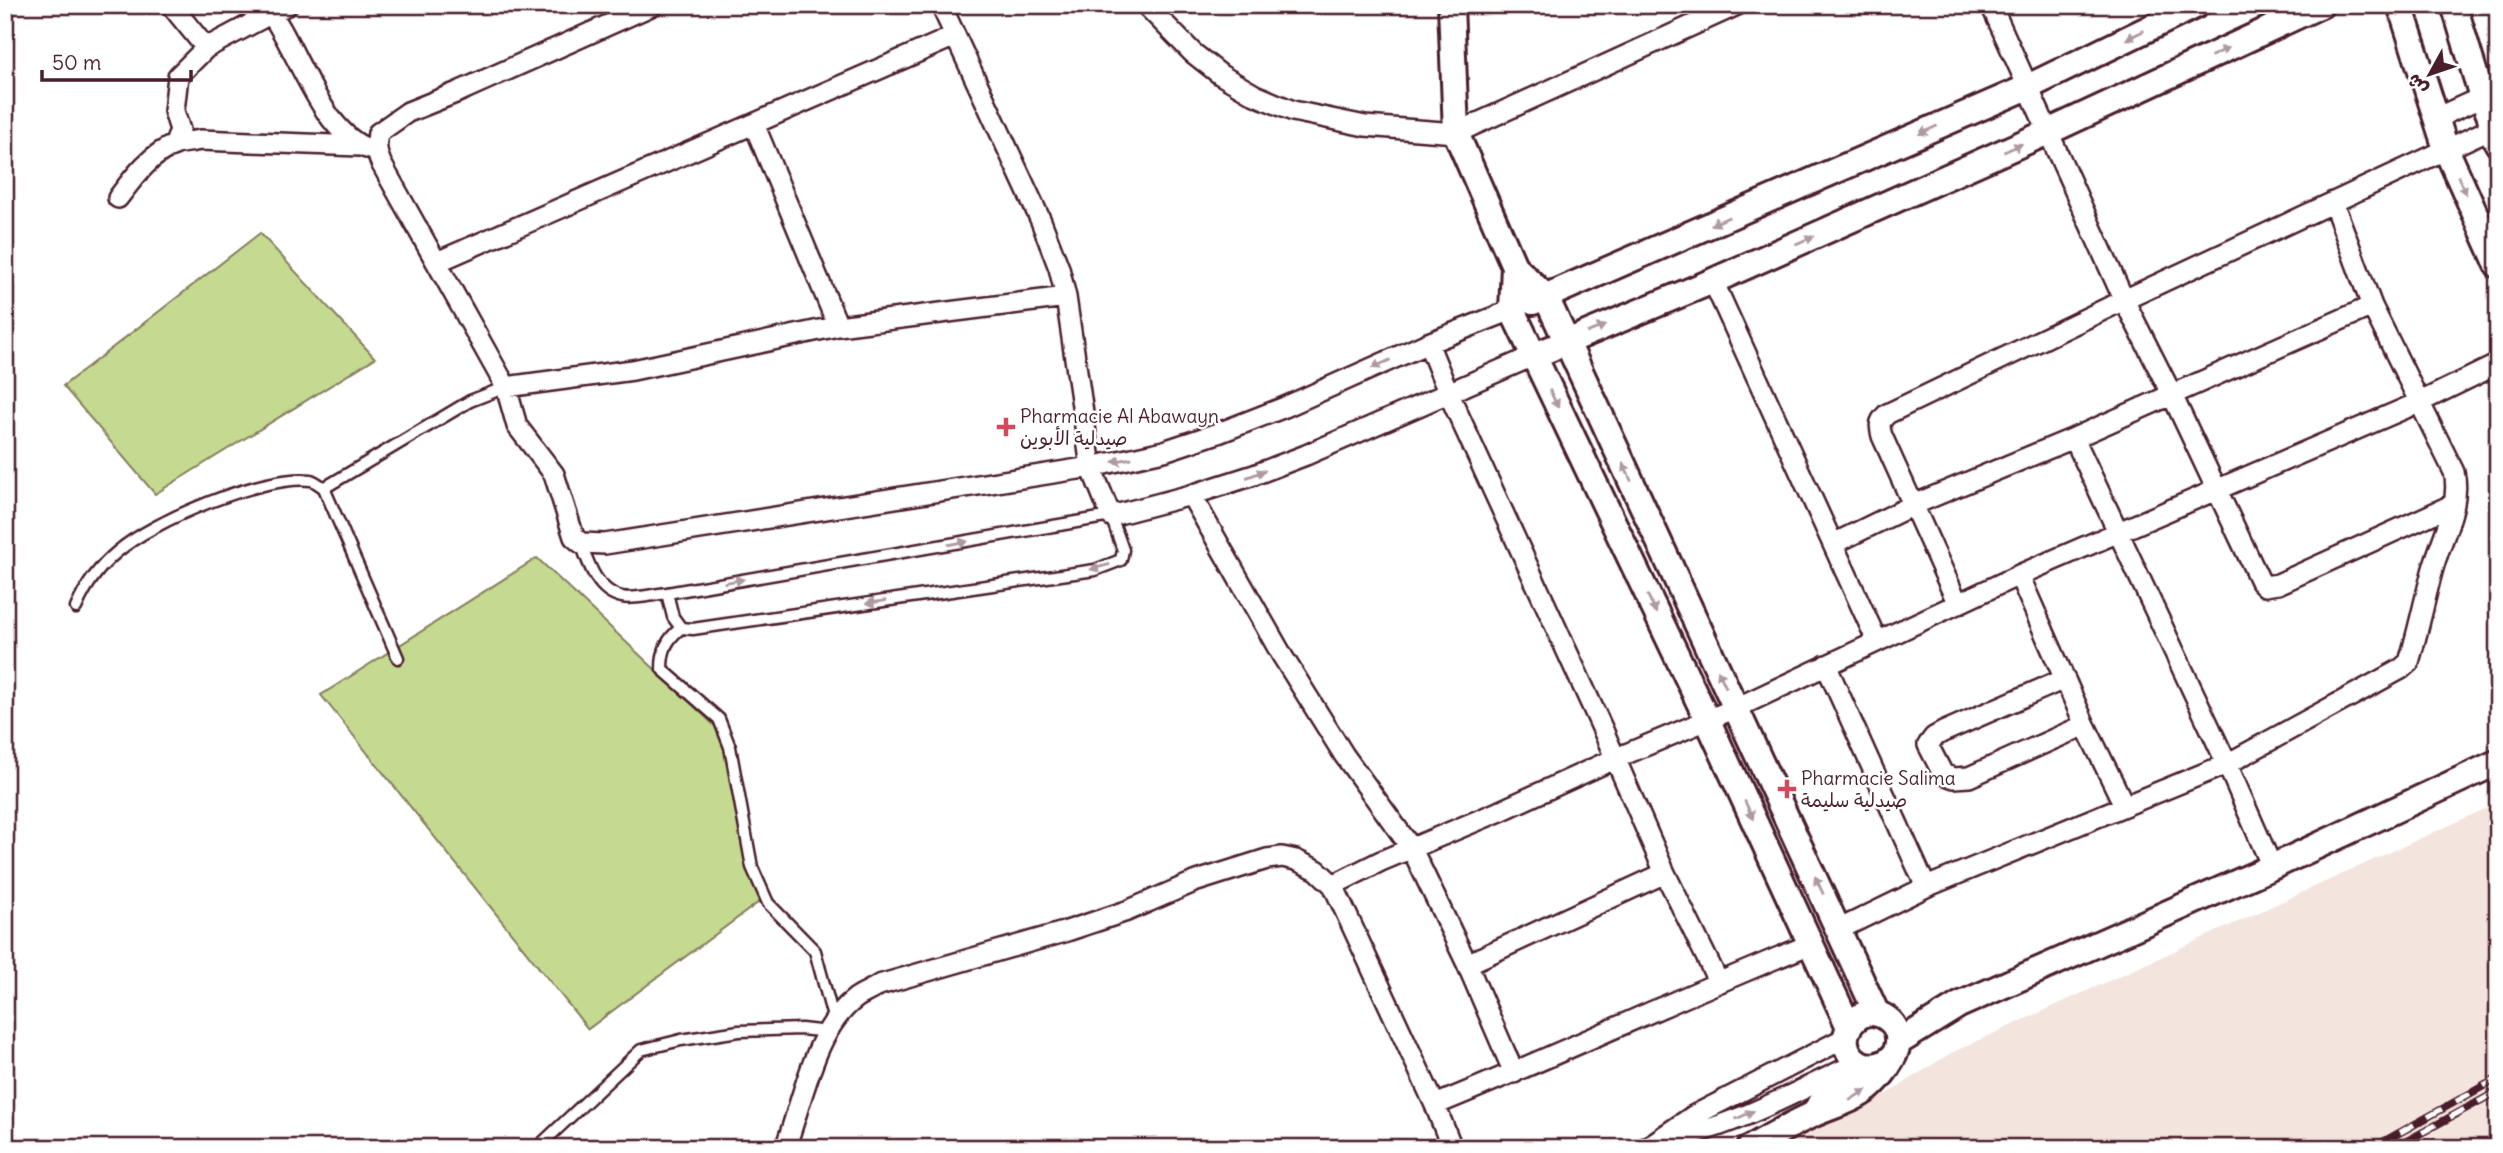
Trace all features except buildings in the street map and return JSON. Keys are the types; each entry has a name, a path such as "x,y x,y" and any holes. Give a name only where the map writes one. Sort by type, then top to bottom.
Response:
{"street":[{"path":"171,5 206,48"},
{"path":"368,149 378,134 408,112 458,92 614,13 653,5"},
{"path":"941,5 1041,221 1059,268 1066,297 1091,467 1111,516 1191,495 1306,455 1567,341 1713,281 2048,132 2321,5"},
{"path":"1146,5 1193,53 1221,75 1255,95 1293,111 1365,126 1456,133 1737,5"},
{"path":"1451,5 1456,133 1514,267 1546,297 1889,1033 1884,1072 1869,1087 1839,1105 1812,1115 1750,1148"},
{"path":"1992,5 2124,300 2260,581 2271,587 2454,504"},
{"path":"175,144 180,130 174,111 178,76 206,48 278,7 307,82 339,126 368,149 437,262 506,387 517,426 554,474 574,537 581,542 605,544 1091,467 1164,451 1221,432 1285,407 1428,343 1546,297 2028,87 2197,5"},
{"path":"2400,5 2446,149 2498,265"},
{"path":"1958,604 1882,436 1879,426 1881,420 1896,410 2124,300 2446,149 2494,136 2490,94 2454,5"},
{"path":"437,262 955,36"},
{"path":"2436,118 2490,94"},
{"path":"754,124 838,326"},
{"path":"118,198 134,176 158,154 175,144 200,140 368,149"},
{"path":"1839,929 1926,887 2227,764 2409,662 2433,568 2454,504 2457,484 2454,472 2372,306 2333,202"},
{"path":"1514,267 1512,310 1811,944 1847,1032 1849,1052 1861,1064"},
{"path":"1713,281 1877,641"},
{"path":"506,387 633,370 838,326 1066,297"},
{"path":"1833,544 1913,505 2074,438 2372,306"},
{"path":"1428,343 1665,873 1718,981"},
{"path":"1333,886 1614,759 1736,709 2019,575 2420,402 2498,364"},
{"path":"2074,438 2227,764 2272,867"},
{"path":"1191,495 1283,657 1337,745 1412,849 1467,964 1514,1073"},
{"path":"2019,575 2064,679 2124,805"},
{"path":"1826,665 1926,887"},
{"path":"2064,679 1943,732 1934,737 1928,745 1943,774 1954,778 1969,777 2085,725"},
{"path":"1651,1145 1698,1133 1735,1119 1861,1064 1878,1066 1889,1033 1959,1005 2272,867 2498,762"},
{"path":"785,1148 799,1112 814,1056 831,1027 855,999 879,985 1065,932 1127,911 1194,882 1267,859 1282,857 1317,870 1333,886 1435,1105 1452,1148"},
{"path":"1467,964 1665,873"},
{"path":"1435,1105 1514,1073 1718,981 1811,944"},
{"path":"1651,1145 1693,1116 1847,1032 1862,1015 1889,1033"},
{"path":"1812,1115 1834,1086 1861,1064"}],"lane":[{"path":"324,488 470,401 506,387"},
{"path":"76,608 84,588 117,551 179,513 272,482 312,480 324,488 398,658"},
{"path":"537,1148 641,1050 738,1031 831,1027 815,951 768,903 752,867 730,747 719,719 662,669 662,657 669,638 681,628 707,627 1094,570 1121,560 1124,550 1111,516 667,593 622,597 606,589 593,575 581,542"},
{"path":"667,593 673,617 681,628"}],"shaded area":[{"path":"2498,803 2498,1148 1777,1148 1882,1097 1951,1053"}],"green space":[{"path":"260,233 375,358 155,494 63,386"},
{"path":"537,558 733,743 763,899 588,1029 321,695"}],"railway":[{"path":"2372,1148 2498,1078"},
{"path":"2394,1148 2498,1091"}],"place":[{"name":"Pharmacie Al Abawayn صيدلية الأبوين","path":"1006,427"},
{"name":"Pharmacie Salima صيدلية سليمة","path":"1787,789"}]}
